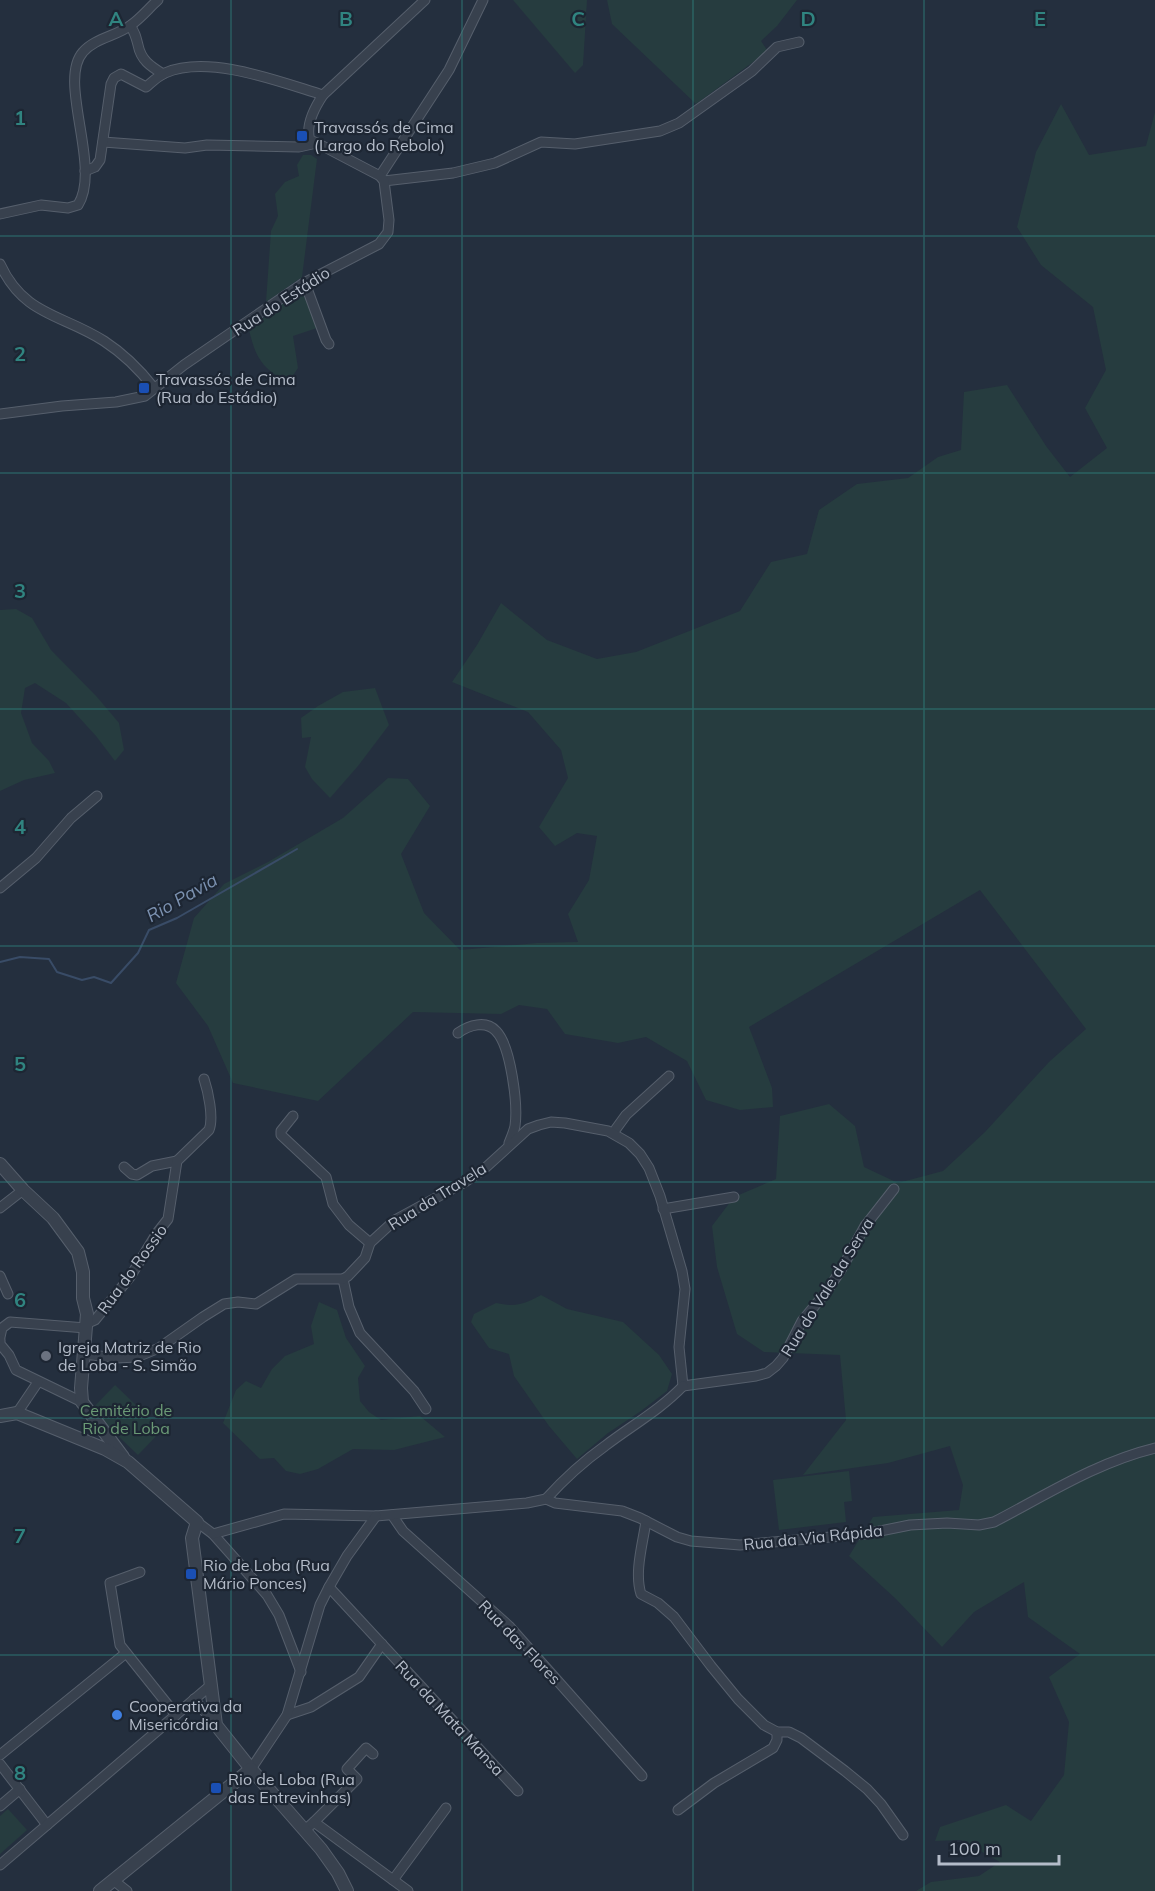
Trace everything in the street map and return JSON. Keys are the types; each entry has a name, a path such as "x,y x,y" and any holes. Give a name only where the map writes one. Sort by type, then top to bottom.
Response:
{"street":[{"path":"0,214 41,205 74,207 78,205 83,194 85,171 83,138 75,94 78,59 88,47 130,26 158,0"},
{"path":"425,0 323,95 313,114 308,134 310,140 382,178 453,173 495,163 541,142 575,144 660,131 679,123 752,71 777,47 799,42"},
{"path":"382,178 449,70 483,0"},
{"path":"130,26 135,32 142,57 163,74"},
{"path":"85,171 95,167 100,160 111,84 114,78 121,74 146,87 163,74 193,67 234,70 323,95"},
{"path":"103,142 185,148 207,145 299,147 317,143"},
{"name":"Rua do Estádio","path":"0,414 138,399 145,396 184,365 305,283 379,244 388,232 389,220 382,178"},
{"path":"0,264 5,276 18,294 46,313 103,341 138,368 154,388"},
{"path":"305,283 329,344"},
{"path":"0,888 36,858 71,818 97,796"},
{"path":"458,1033 470,1026 487,1025 497,1031 501,1040 511,1066 516,1105 515,1126 508,1146"},
{"path":"546,1499 560,1483 603,1447 672,1398 683,1386 680,1347 685,1289 682,1271 655,1181 640,1154 629,1143 613,1133 626,1115 669,1076"},
{"path":"124,1167 137,1175 152,1166 177,1161 209,1130 212,1124 208,1090 204,1079"},
{"path":"293,1116 280,1131 281,1135 326,1177 333,1204 349,1225 370,1243"},
{"name":"Rua da Travela","path":"343,1280 365,1258 370,1243 395,1220 465,1182 484,1169 528,1129 551,1122 613,1133"},
{"name":"Rua do Rossio","path":"86,1326 95,1320 130,1277 168,1219 177,1161"},
{"path":"0,1164 53,1218 78,1252 83,1272 86,1326 82,1402"},
{"name":"Rua do Vale da Serva","path":"683,1386 756,1376 776,1366 783,1358 802,1320 827,1291 865,1226 894,1189"},
{"path":"0,1208 23,1190"},
{"path":"663,1209 734,1197"},
{"path":"0,1276 8,1294"},
{"path":"84,1354 116,1358 137,1357 159,1348 224,1304 238,1302 256,1304 296,1279 343,1280 351,1313 360,1333 414,1391 426,1409"},
{"path":"86,1326 10,1322 2,1328 0,1341 16,1370 82,1402 108,1444 213,1534 267,1595 279,1615 301,1672"},
{"path":"39,1382 6,1414 108,1444"},
{"name":"Rua da Via Rápida","path":"213,1534 284,1514 375,1516 527,1503 546,1499 555,1503 621,1511 691,1541 740,1545 865,1534 910,1525 947,1523 979,1525 993,1522 1089,1472 1126,1456 1155,1448"},
{"name":"Rua das Flores","path":"392,1515 403,1531 509,1626 642,1776"},
{"path":"100,1891 251,1769 287,1715 320,1605 347,1556 375,1516"},
{"path":"646,1521 638,1587 641,1594 664,1607 674,1617 738,1699 764,1725 777,1732 789,1732 801,1738 845,1771 881,1804 903,1835"},
{"path":"197,1522 192,1539 216,1725"},
{"path":"140,1572 110,1583 120,1645 176,1715"},
{"name":"Rua da Mata Mansa","path":"329,1587 518,1791"},
{"name":"Rua da Mata Mansa","path":"287,1715 311,1707 358,1677 382,1644"},
{"path":"0,1755 126,1653"},
{"path":"0,1865 211,1685"},
{"path":"195,1699 251,1769 310,1826 408,1891"},
{"path":"678,1810 714,1783 773,1748 777,1740 777,1732"},
{"path":"310,1826 357,1779 347,1769 366,1748 373,1754"},
{"path":"0,1764 47,1825"},
{"path":"0,1806 20,1789"},
{"path":"393,1880 446,1808"},
{"path":"310,1826 347,1891"},
{"path":"113,1880 127,1891"}],"green space":[{"path":"513,0 587,0 583,65 575,73"},
{"path":"607,0 797,0 777,26 761,41 767,50 764,54 696,104 612,24"},
{"path":"1061,104 1089,155 1146,146 1155,112 1155,1891 916,1891 931,1882 979,1876 1000,1862 961,1840 935,1841 940,1827 1006,1805 1031,1821 1064,1775 1069,1722 1049,1677 1080,1654 1028,1617 1024,1582 974,1612 942,1647 896,1599 849,1556 873,1517 959,1510 963,1485 950,1446 888,1463 803,1475 846,1420 840,1355 764,1352 737,1334 717,1267 712,1226 734,1197 776,1179 780,1116 829,1104 855,1126 864,1167 898,1183 943,1171 985,1132 1049,1062 1086,1029 980,890 749,1027 772,1088 773,1107 740,1110 706,1100 687,1061 646,1037 618,1043 565,1034 547,1009 519,1005 501,1014 413,1012 318,1101 233,1083 208,1026 176,983 194,918 224,884 268,862 343,818 388,778 408,779 430,806 401,854 424,913 460,950 578,942 568,914 589,880 597,836 577,833 555,846 539,827 568,778 561,750 528,712 452,682 501,603 547,640 597,659 636,652 740,611 771,562 807,554 819,510 857,484 908,478 938,457 961,450 964,392 1007,385 1046,446 1070,477 1107,448 1085,408 1106,370 1093,307 1041,265 1017,227 1036,152"},
{"path":"303,155 311,155 317,159 302,277 266,302 271,231 278,216 275,194 285,182 299,176 297,165"},
{"path":"303,290 317,328 293,336 298,368 288,383 261,362 249,330 275,308"},
{"path":"16,609 32,618 51,650 119,723 124,750 115,761 66,703 35,683 25,688 21,713 32,743 49,761 55,773 24,780 0,791 0,610"},
{"path":"375,688 389,725 330,798 312,779 305,767 311,737 302,738 301,718 343,692"},
{"path":"541,1295 567,1309 623,1322 659,1355 672,1374 667,1391 608,1433 577,1459 549,1426 514,1376 509,1354 489,1348 471,1322 474,1314 496,1303 519,1304"},
{"path":"319,1302 337,1310 346,1338 365,1366 358,1378 360,1401 369,1412 381,1420 420,1416 445,1437 394,1450 353,1449 318,1469 300,1474 286,1471 274,1458 260,1459 223,1423 236,1390 246,1381 261,1388 272,1369 285,1356 314,1344 311,1326"},
{"name":"Cemitério de Rio de Loba","path":"115,1385 162,1430 138,1455 91,1410"},
{"path":"849,1471 852,1501 844,1502 846,1522 779,1530 773,1480"},
{"path":"8,1809 27,1830 0,1854 0,1816"}],"waterway":[{"name":"Rio Pavia","path":"0,962 20,957 49,959 57,972 82,980 94,977 111,983 138,953 149,930 177,918 297,849"}],"place":[{"name":"Travassós de Cima (Largo do Rebolo)","path":"302,136"},
{"name":"Travassós de Cima (Rua do Estádio)","path":"144,388"},
{"name":"Igreja Matriz de Rio de Loba - S. Simão","path":"46,1356"},
{"name":"Rio de Loba (Rua Mário Ponces)","path":"191,1574"},
{"name":"Cooperativa da Misericórdia","path":"117,1715"},
{"name":"Rio de Loba (Rua das Entrevinhas)","path":"216,1788"}]}
